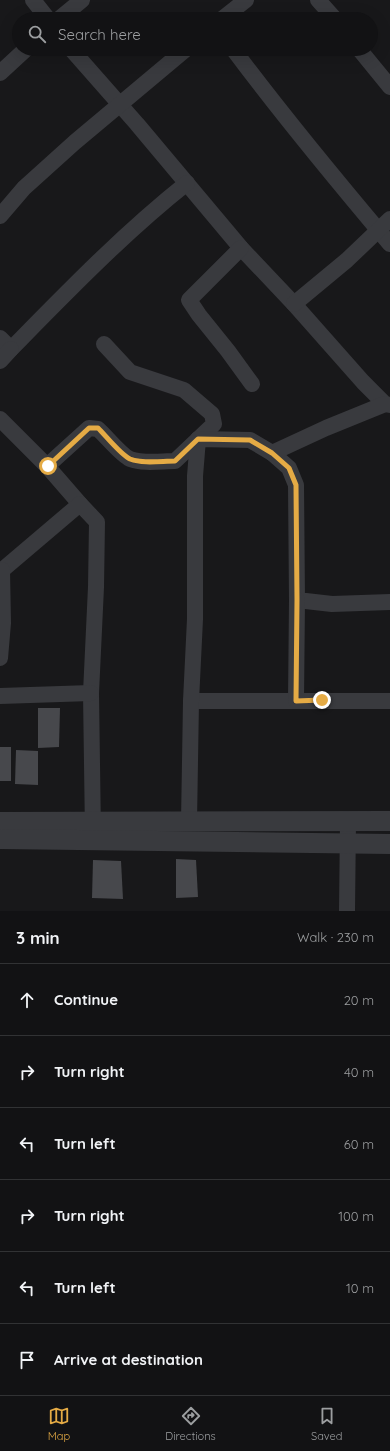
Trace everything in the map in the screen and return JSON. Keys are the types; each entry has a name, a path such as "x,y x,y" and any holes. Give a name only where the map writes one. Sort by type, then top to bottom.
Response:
{"street":[{"path":"33,0 42,12"},
{"path":"68,12 82,0"},
{"path":"231,12 246,0"},
{"path":"318,0 329,12"},
{"path":"0,73 18,56"},
{"path":"77,56 241,248 294,304 363,382 388,405 326,428 272,453"},
{"path":"0,216 24,188 75,142 178,56"},
{"path":"238,56 309,147 390,244"},
{"path":"365,56 390,87"},
{"path":"0,361 5,343 105,256 162,203 187,183"},
{"path":"294,304 346,260 390,219"},
{"path":"241,248 189,300 252,384"},
{"path":"48,466 89,428 98,428 130,459 149,462 175,461 214,424 212,414 184,390 130,372 104,344"},
{"path":"0,419 48,466 97,522 96,587 91,693 93,831"},
{"path":"198,439 250,440 272,453 289,468 296,485 296,701"},
{"path":"189,822 191,701 195,620 195,476 198,439"},
{"path":"0,658 3,623 1,571 80,504"},
{"path":"297,600 332,604 390,602"},
{"path":"0,696 91,693"},
{"path":"191,701 390,701"},
{"path":"0,839 189,822 390,821"},
{"path":"0,822 93,831 348,844 390,844"},
{"path":"347,911 348,822"}],"building":[{"path":"38,708 60,708 59,747 38,748"},
{"path":"0,747 11,747 11,781 0,781"},
{"path":"16,750 38,751 38,785 15,784"},
{"path":"176,859 196,860 198,897 176,898"},
{"path":"93,860 121,861 123,899 92,898"}],"route":[{"path":"48,466 89,428 98,428 130,459 149,462 175,461 198,439 250,440 272,453 289,468 296,485 296,701 322,700"}]}
